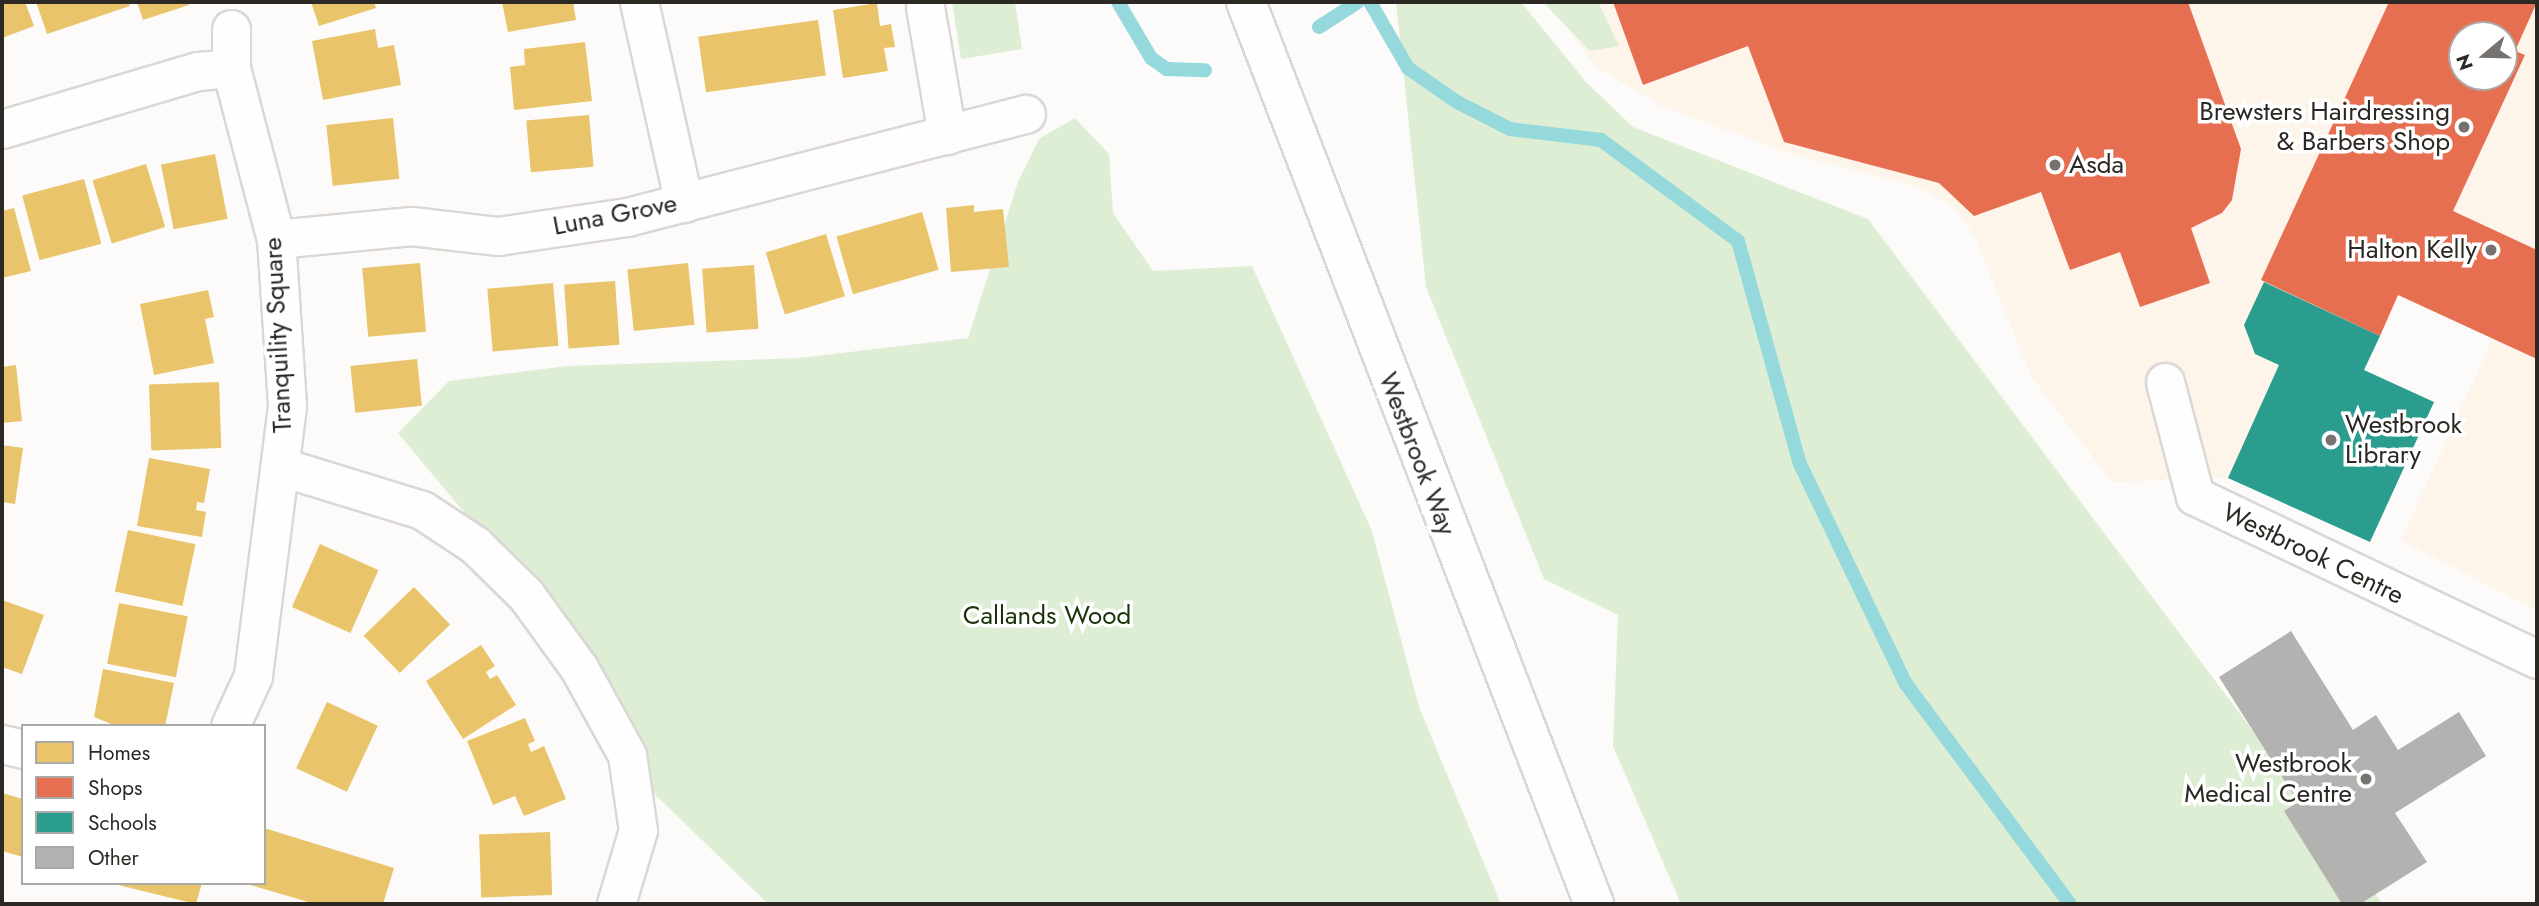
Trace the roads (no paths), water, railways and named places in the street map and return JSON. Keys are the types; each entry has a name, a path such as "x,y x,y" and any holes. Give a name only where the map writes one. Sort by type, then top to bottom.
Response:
{"street":[{"path":"639,2 684,203"},
{"name":"Westbrook Way","path":"1246,2 1594,904"},
{"path":"925,7 947,135"},
{"name":"Tranquility Square","path":"231,29 232,68 276,239 287,406 282,467 253,676 231,724"},
{"path":"2,129 198,71 232,68"},
{"name":"Luna Grove","path":"276,239 411,226 498,236 684,203 1026,114"},
{"name":"Westbrook Centre","path":"2165,383 2195,496 2537,659"},
{"path":"282,467 422,510 475,545 526,595 586,679 627,755 638,830 616,904"},
{"path":"2,744 21,749"}],"waterway":[{"path":"1118,2 1151,58 1167,69 1205,70"},
{"path":"1319,27 1358,2"},
{"path":"1370,2 1408,68 1457,102 1510,129 1601,140 1738,241 1800,464 1906,684 2070,904"}],"place":[{"name":"Brewsters Hairdressing & Barbers Shop","path":"2464,127"},
{"name":"Asda","path":"2055,165"},
{"name":"Halton Kelly","path":"2491,250"},
{"name":"Westbrook Library","path":"2331,440"},
{"name":"Westbrook Medical Centre","path":"2366,779"}],"park label":[{"name":"Callands Wood","path":"1047,616"}]}
